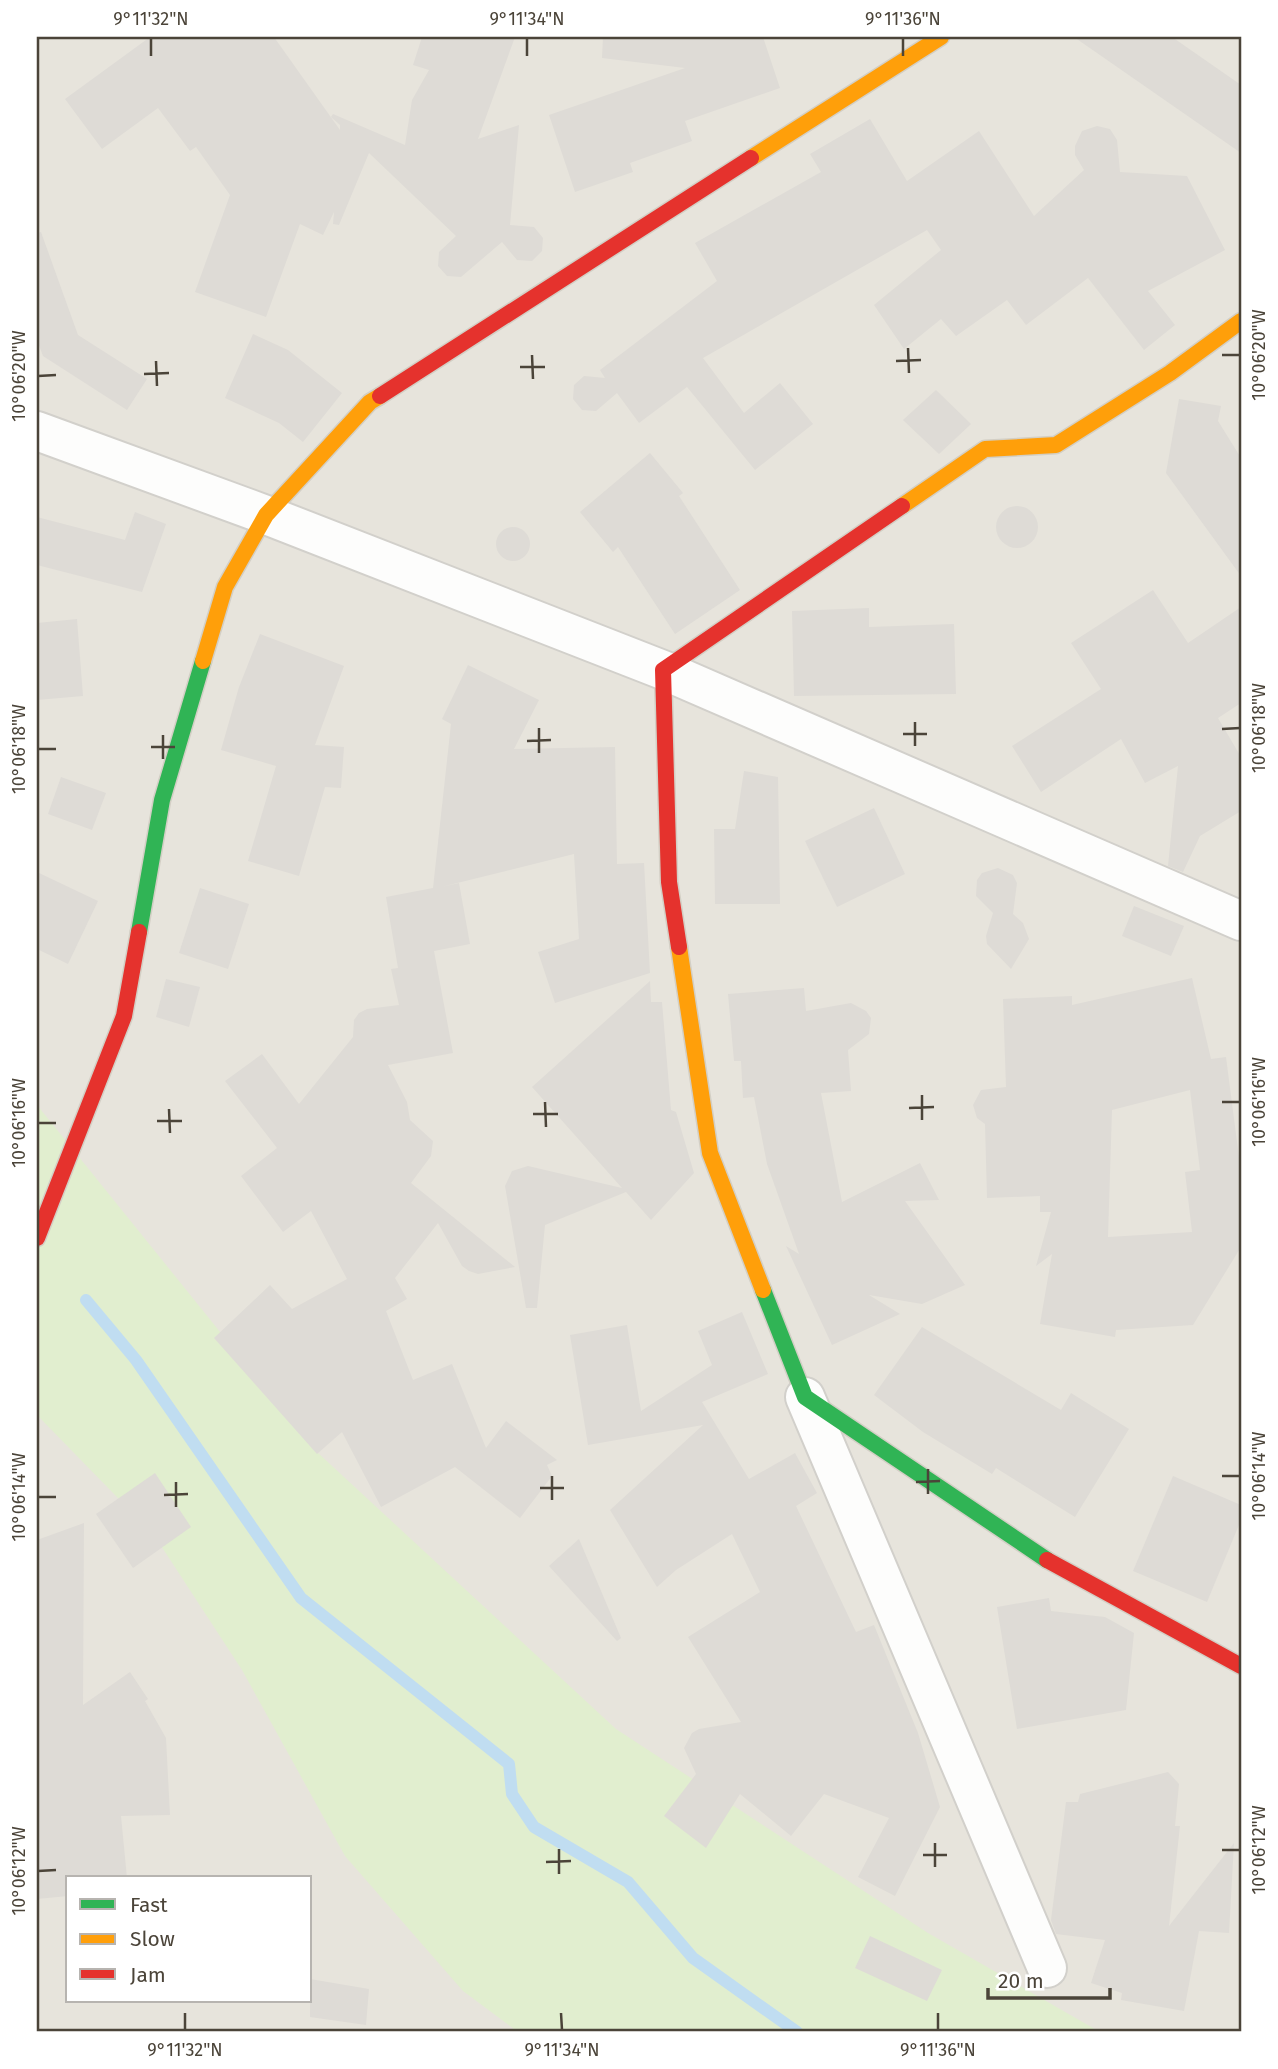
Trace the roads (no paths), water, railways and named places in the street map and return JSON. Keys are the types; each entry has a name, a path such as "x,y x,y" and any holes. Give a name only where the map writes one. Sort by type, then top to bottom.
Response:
{"street":[{"path":"37,1238 124,1016 163,800 225,587 266,515 370,402 941,37"},
{"path":"663,670 985,449 1056,445 1170,373 1241,321"},
{"path":"37,431 266,515 663,670 1241,921"},
{"path":"663,670 669,882 710,1153 805,1397 1047,1968"},
{"path":"805,1397 1025,1548 1241,1666"}],"waterway":[{"path":"86,1300 136,1360 301,1598 509,1764 512,1794 534,1827 628,1882 693,1958 797,2032"}]}
